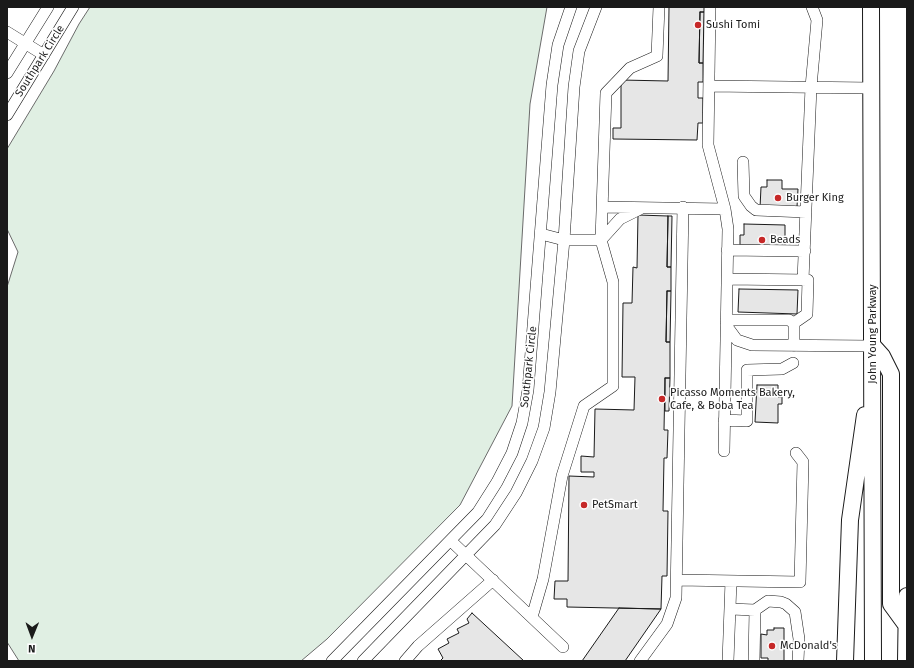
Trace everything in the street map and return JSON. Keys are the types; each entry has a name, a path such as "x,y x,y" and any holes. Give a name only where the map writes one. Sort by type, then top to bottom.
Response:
{"highway":[{"name":"John Young Parkway","path":"871,7 873,661"},
{"path":"873,346 882,356 891,374 891,604 907,626"},
{"path":"845,661 850,520 873,364"},
{"path":"906,661 907,596"}],"street":[{"name":"Southpark Circle","path":"7,73 48,7"},
{"name":"Southpark Circle","path":"7,115 74,7"},
{"name":"Southpark Circle","path":"332,661 478,512 497,482 512,453 522,423 528,390 552,85 558,45 572,7"},
{"name":"Southpark Circle","path":"363,661 467,556 495,525 516,493 532,461 544,428 550,392 564,240 574,87 579,50 596,7"},
{"path":"532,617 543,579 562,476 584,406 613,386 613,282 601,240 606,93 630,68 657,56 659,7"},
{"path":"710,7 708,145 728,229 724,451"},
{"path":"804,280 811,87 816,20 812,7"},
{"path":"7,32 44,55"},
{"path":"709,86 871,88"},
{"path":"743,162 744,196 756,210 806,212"},
{"path":"602,207 683,207 724,209"},
{"path":"640,661 670,618 676,598 683,207"},
{"path":"541,234 564,240 601,240 620,219 642,208"},
{"path":"727,250 804,252"},
{"path":"727,279 808,280 807,314 794,323"},
{"path":"726,322 789,320 794,323"},
{"path":"726,322 737,340 747,344 794,346 873,346"},
{"path":"794,323 794,346"},
{"path":"724,420 746,421 747,370 782,370 793,363"},
{"path":"676,580 800,582 802,462 796,453"},
{"path":"451,541 563,647"},
{"path":"405,661 418,646 493,580"},
{"path":"728,661 731,581"},
{"path":"730,609 754,610 768,601 781,602 795,612 799,639 798,661"},
{"path":"754,610 754,661"}],"green space":[{"path":"90,7 547,7 530,104 512,406 460,505 327,639 301,661 19,661 7,642 7,287 18,252 7,229 7,149 54,71 79,24"}],"building":[{"path":"669,7 704,7 704,12 700,12 699,63 703,63 703,82 698,82 698,98 703,98 703,123 698,123 697,140 613,139 613,128 621,128 621,80 668,81"},
{"path":"700,12 704,12 703,63 699,63"},
{"path":"767,180 782,180 782,189 798,189 797,207 760,208 761,187 767,187"},
{"path":"638,215 668,216 667,267 671,267 671,291 667,291 666,342 670,342 670,378 665,378 664,430 668,430 667,458 664,458 663,511 668,511 667,576 662,576 661,609 567,607 567,599 554,599 555,581 568,581 569,476 594,477 594,472 581,472 581,456 594,457 595,409 634,410 635,377 622,377 623,303 632,303 633,267 637,268"},
{"path":"668,216 672,216 671,267 667,267"},
{"name":"Beads","path":"744,224 785,225 785,246 740,245 740,235 744,235"},
{"path":"739,289 798,290 797,314 738,312"},
{"path":"667,291 671,291 670,342 666,342"},
{"path":"665,378 670,378 669,411 665,411"},
{"path":"757,385 778,385 778,397 782,397 782,404 778,404 778,423 755,422"},
{"path":"619,608 661,609 625,661 582,661"},
{"path":"472,613 524,661 440,661 443,658 438,649 449,643 447,639 459,633 457,629 469,623 467,619"},
{"name":"McDonald's","path":"774,628 784,628 784,661 768,661 768,658 761,658 761,634 767,635 767,630 774,630"}],"place":[{"name":"Sushi Tomi","path":"698,25"},
{"name":"Burger King","path":"778,198"},
{"name":"Beads","path":"762,240"},
{"name":"Picasso Moments Bakery, Cafe, & Boba Tea","path":"662,399"},
{"name":"PetSmart","path":"584,505"},
{"name":"McDonald's","path":"772,646"}]}
